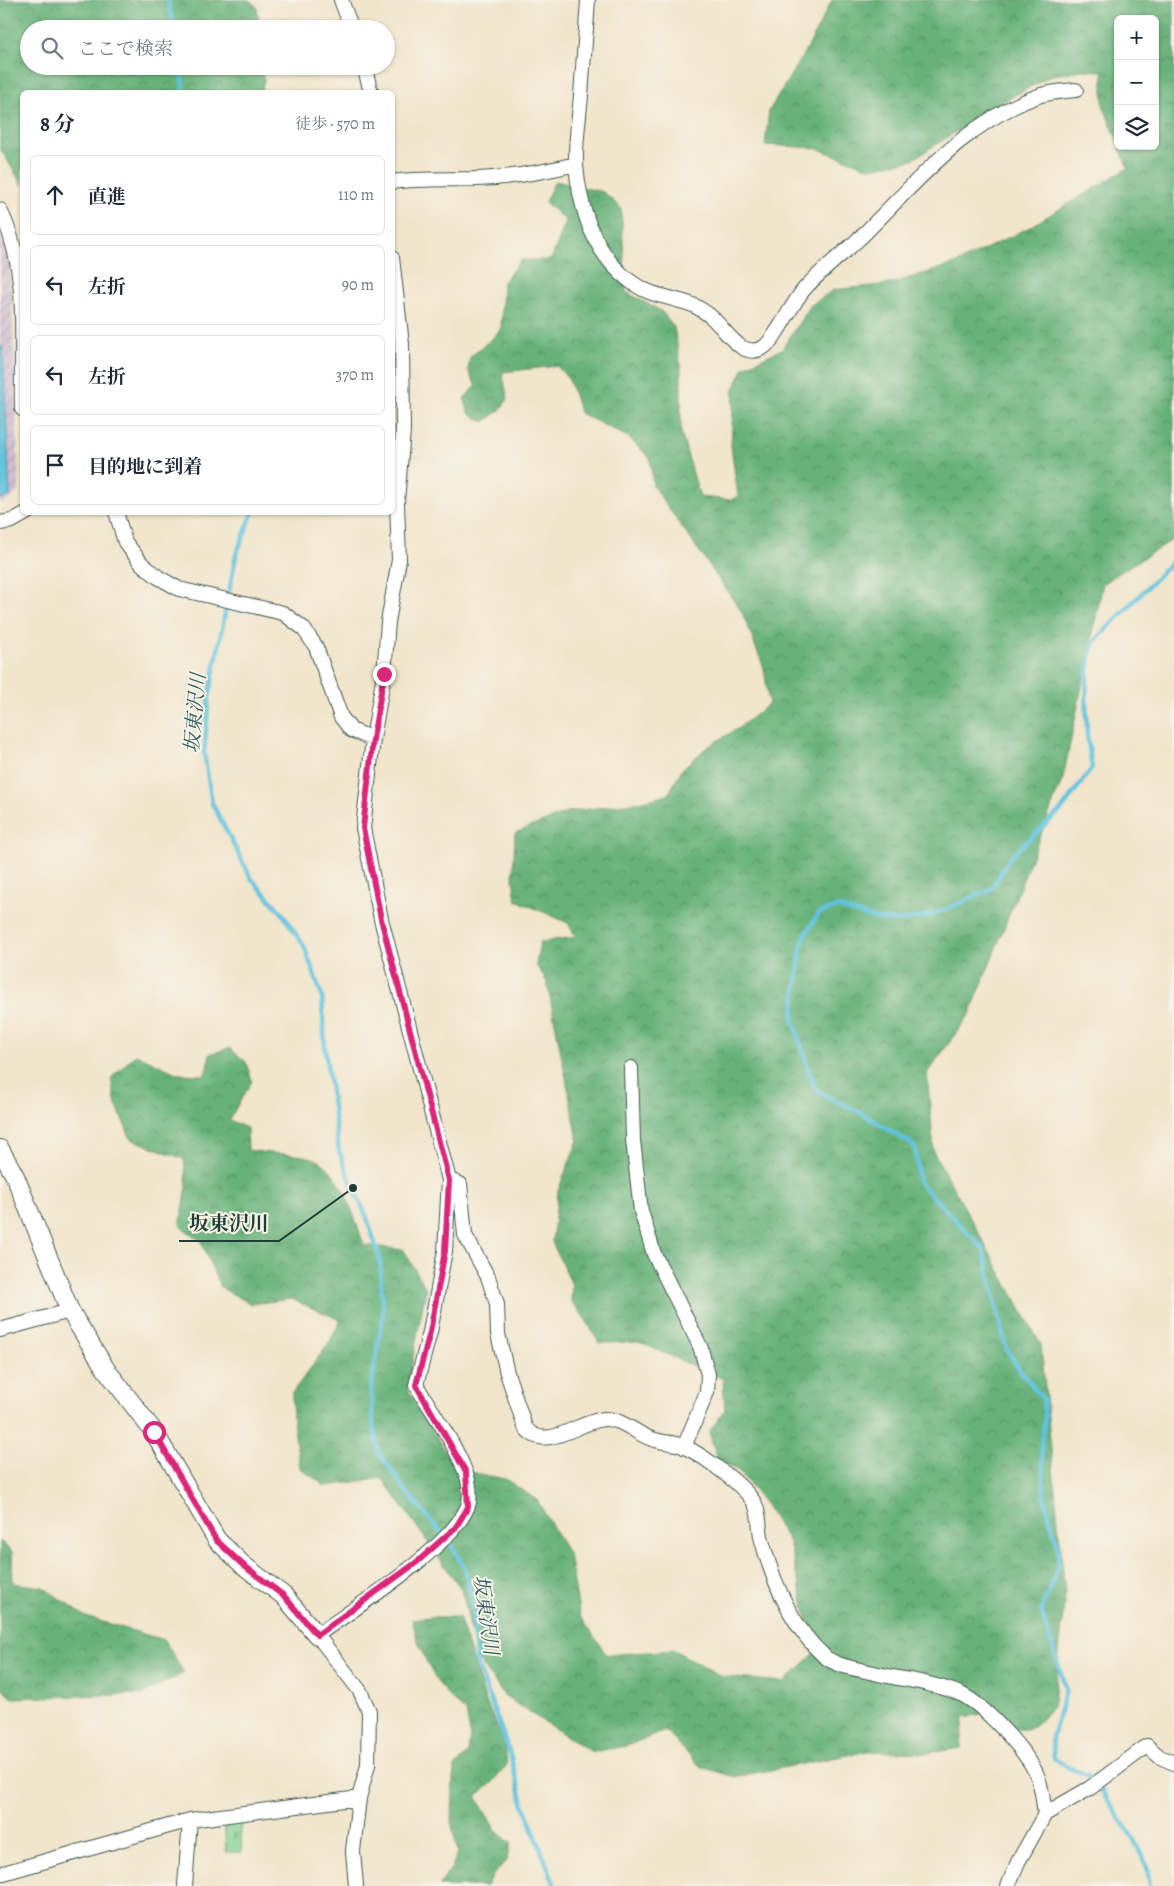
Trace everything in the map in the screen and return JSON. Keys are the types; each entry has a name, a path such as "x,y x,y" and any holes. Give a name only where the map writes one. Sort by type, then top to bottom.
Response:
{"street":[{"path":"341,0 349,20"},
{"path":"588,0 576,164 584,210 598,244 608,260 628,280 647,293 692,304 714,319 737,344 749,351 762,348 773,338 789,308 806,288 857,241 944,154 973,129 1010,107 1044,94 1076,90"},
{"path":"366,75 370,90"},
{"path":"395,182 421,178 479,179 532,175 576,164"},
{"path":"0,210 10,230 20,280"},
{"path":"317,1635 417,1562 456,1527 468,1507 466,1472 416,1385 430,1332 445,1251 449,1180 381,919 363,828 373,739 384,674 388,622 399,560 397,502 403,430 402,344 395,284"},
{"path":"0,522 12,521 23,515"},
{"path":"117,515 125,542 142,564 158,577 179,589 284,613 303,628 316,647 341,717 351,730 373,739"},
{"path":"632,1068 632,1140 641,1211 654,1254 700,1346 708,1374 707,1392 684,1447"},
{"path":"0,1149 15,1176 70,1311 105,1368 154,1432 216,1540 243,1565 284,1596 360,1691 370,1711 368,1765 359,1798 353,1851 356,1886"},
{"path":"449,1180 460,1184 465,1235 488,1277 497,1304 498,1334 507,1373 525,1426 530,1433 536,1438 550,1437 604,1419 622,1423 651,1439 684,1447 736,1481 755,1504 762,1540 778,1588 804,1630 825,1656 836,1663 854,1668 960,1693 996,1722 1037,1774 1045,1814"},
{"path":"0,1330 70,1311"},
{"path":"1008,1886 1022,1855 1045,1814 1090,1788 1147,1746 1160,1757 1174,1763"},
{"path":"0,1874 190,1820 359,1798"},
{"path":"185,1886 190,1820"}],"shaded area":[{"path":"0,236 10,259 19,490 10,499 0,504"}],"green space":[{"path":"0,0 249,0 257,7 258,20 20,20 20,75 263,75 264,80 262,90 20,90 20,182 0,148"},
{"path":"832,0 1174,0 1174,539 1103,583 1063,778 970,1014 927,1073 934,1153 1041,1345 1065,1594 1054,1704 1043,1718 1028,1730 1007,1728 993,1712 964,1717 961,1748 927,1753 869,1751 735,1777 701,1767 665,1731 626,1746 592,1752 505,1697 477,1657 462,1590 382,1478 325,1486 300,1468 293,1422 292,1393 329,1343 341,1320 291,1299 251,1304 220,1287 201,1241 180,1226 187,1187 184,1159 131,1139 116,1105 111,1078 136,1054 178,1074 205,1075 210,1054 229,1048 246,1062 252,1081 229,1120 247,1128 248,1150 309,1157 320,1162 330,1170 345,1194 364,1245 404,1250 426,1289 407,1389 456,1469 505,1479 537,1500 569,1555 580,1616 607,1655 674,1650 723,1677 784,1682 815,1653 789,1542 766,1505 739,1471 717,1459 709,1432 725,1410 723,1379 639,1342 599,1343 586,1320 571,1301 572,1285 552,1242 558,1191 578,1140 547,982 536,965 540,942 576,937 568,923 516,900 513,878 515,833 568,812 639,802 668,795 682,769 706,748 740,727 769,704 764,668 742,612 653,486 650,458 628,437 580,413 569,380 557,366 502,372 508,399 499,411 484,422 469,413 464,398 476,386 468,370 470,357 501,329 503,282 521,260 551,260 566,221 545,202 555,181 603,192 621,208 626,292 661,311 674,327 681,367 681,433 700,497 731,500 738,496 731,446 734,389 744,367 782,349 810,306 833,290 890,284 955,264 1028,228 1128,168 1121,150 1159,150 1159,15 1114,15 1114,132 1103,105 1103,71 1082,70 1052,75 1001,103 912,160 870,168 815,148 765,145 769,111 809,45"},
{"path":"0,1541 12,1552 13,1583 43,1587 86,1617 164,1640 184,1673 143,1694 13,1698 0,1687"},
{"path":"459,1617 487,1704 505,1745 507,1765 492,1783 476,1796 496,1831 511,1843 506,1862 493,1875 487,1886 439,1886 452,1867 458,1852 452,1826 453,1778 455,1767 468,1753 470,1735 466,1711 438,1683 419,1645 412,1619"},
{"path":"240,1817 242,1852 226,1852 224,1819"}],"water":[{"path":"0,347 3,347 10,496 0,499"}],"waterway":[{"name":"坂東沢川","path":"168,0 172,20"},
{"name":"坂東沢川","path":"181,75 184,90"},
{"name":"坂東沢川","path":"252,515 236,555 209,697 204,753 212,803 251,878 282,913 304,946 322,996 325,1048 339,1151 366,1215 380,1259 383,1316 371,1388 373,1423 379,1453 405,1490 453,1547 466,1571 473,1610 476,1660 509,1751 524,1806 555,1886"},
{"path":"1150,1886 1147,1867 1134,1840 1102,1791 1087,1775 1067,1767 1054,1758 1052,1737 1066,1690 1041,1611 1058,1567 1058,1547 1044,1497 1041,1443 1045,1418 1043,1399 1019,1369 1006,1348 983,1248 918,1180 916,1152 913,1145 863,1114 819,1092 813,1083 793,1019 800,953 805,935 819,913 837,907 876,919 898,921 938,913 991,889 1011,856 1062,809 1092,768 1087,735 1086,696 1088,666 1093,643 1174,560"}],"place":[{"name":"坂東沢川","path":"353,1188"}],"route":[{"path":"154,1432 216,1540 243,1565 284,1596 317,1635 417,1562 456,1527 468,1507 469,1492 466,1472 416,1385 430,1332 445,1251 449,1180 381,919 363,828 373,739 384,674"}]}
